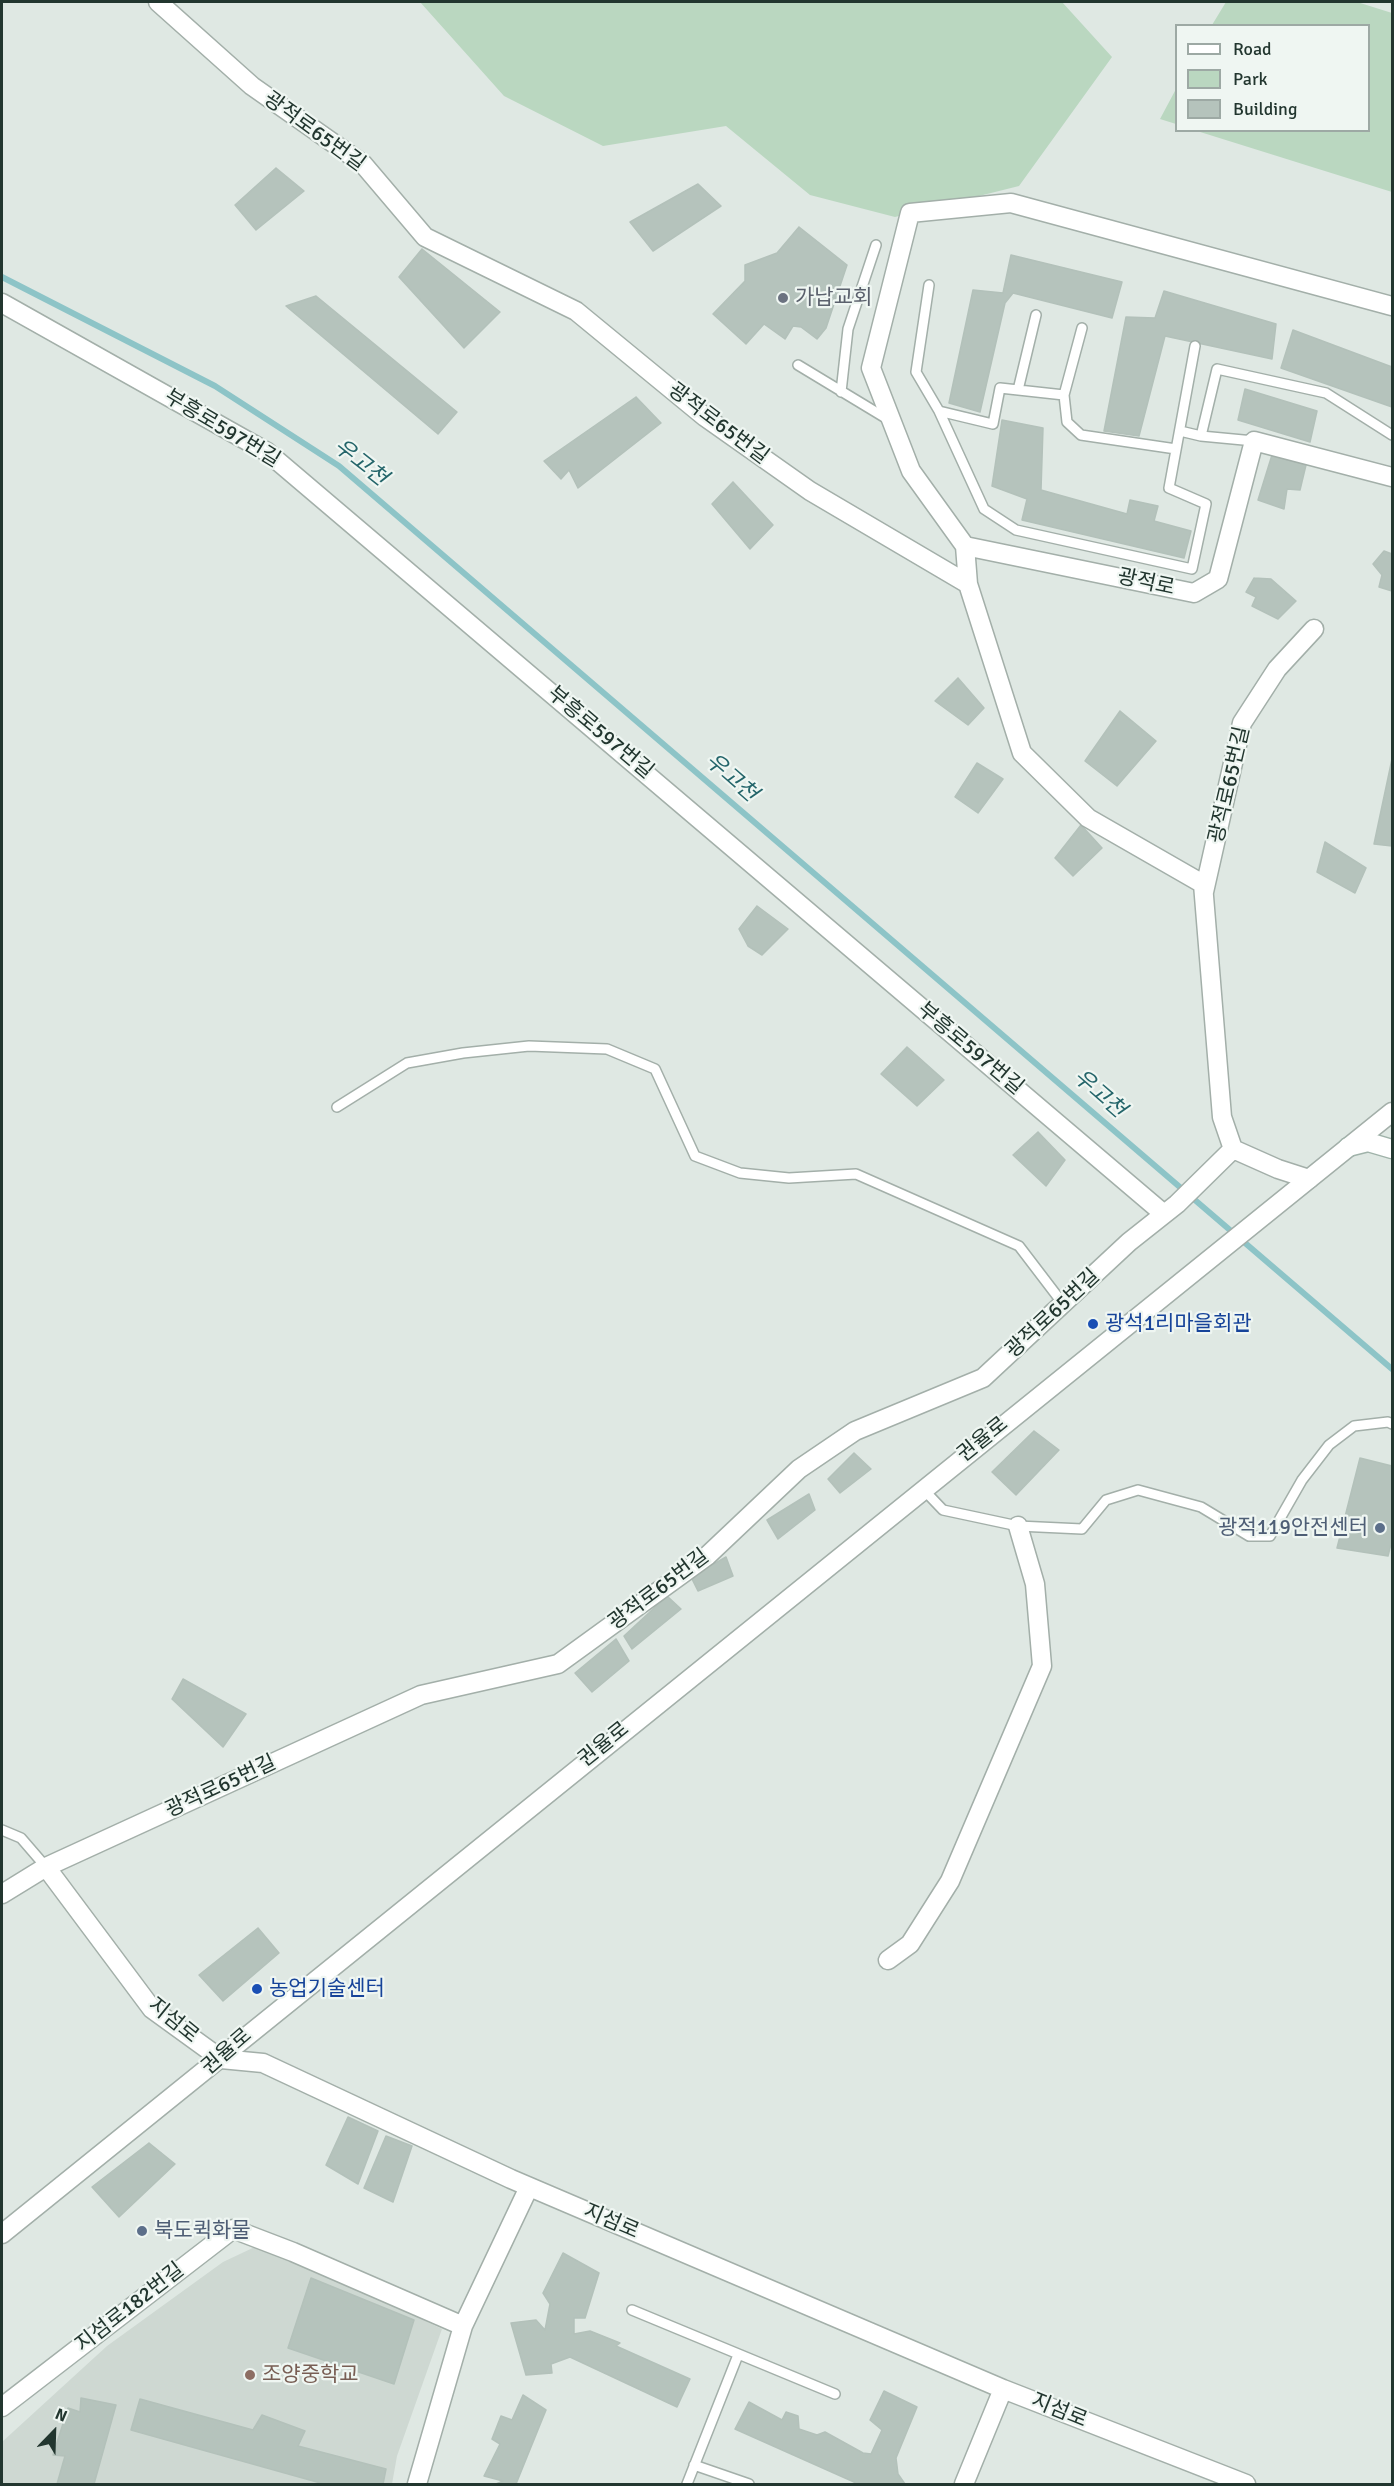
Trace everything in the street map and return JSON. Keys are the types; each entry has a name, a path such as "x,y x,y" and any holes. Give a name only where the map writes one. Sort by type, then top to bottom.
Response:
{"street":[{"name":"광적로65번길","path":"158,2 252,86 363,164 425,237 576,311 705,417 801,484 969,584"},
{"path":"1204,892 1203,884 1088,818 1022,753 969,584 965,546 911,471 872,368 910,213 1011,203 1392,306"},
{"name":"부흥로597번길","path":"2,303 267,452 1171,1209"},
{"path":"1254,441 1392,477"},
{"name":"광적로","path":"965,546 1194,593 1218,579 1254,441"},
{"name":"광적로65번길","path":"2,1894 45,1867 421,1695 558,1665 707,1556 799,1469 855,1431 983,1378 1129,1242 1171,1209 1233,1149 1222,1117 1204,892 1242,723 1277,669 1314,629"},
{"path":"1233,1149 1278,1169 1309,1179 1392,1112"},
{"path":"1348,1147 1368,1142 1392,1149"},
{"name":"권율로","path":"2,2234 221,2058 265,2019 1309,1179"},
{"path":"888,1960 910,1944 950,1881 1042,1666 1035,1584 1018,1526"},
{"name":"지섬로","path":"45,1867 152,2009 221,2058 263,2063 529,2187 1003,2389 1246,2484"},
{"path":"417,2484 463,2326 529,2187"},
{"name":"지섬로182번길","path":"2,2407 233,2229 293,2252 463,2326"},
{"path":"964,2484 1003,2389"}],"lane":[{"path":"841,392 848,329 876,244"},
{"path":"929,285 915,372 939,411 984,508 1016,530 1192,569 1206,504 1169,488 1195,346"},
{"path":"1018,390 1035,315"},
{"path":"1082,328 1064,395 1067,422 1081,435 1176,449"},
{"path":"798,365 894,422"},
{"path":"1202,436 1217,369 1326,393 1392,435"},
{"path":"939,411 993,424 1000,388 1064,395"},
{"path":"1180,431 1202,436 1254,441"},
{"path":"337,1107 407,1063 463,1053 529,1046 607,1049 655,1069 695,1156 740,1173 789,1178 856,1174 1019,1246 1064,1305"},
{"path":"923,1489 943,1510 1018,1526 1082,1529 1106,1500 1138,1490 1201,1507 1249,1536 1270,1536 1302,1480 1329,1445 1354,1426 1388,1422 1392,1424"},
{"path":"2,1830 21,1838 45,1867"},
{"path":"632,2310 835,2394"},
{"path":"687,2484 738,2355"},
{"path":"694,2465 749,2484"}],"shaded area":[{"name":"조양중학교","path":"259,2245 323,2272 442,2329 397,2456 392,2484 2,2484 2,2442 107,2346 223,2262"}],"green space":[{"path":"420,2 1062,2 1112,57 1019,186 895,217 810,195 726,126 603,146 504,96"},
{"path":"1226,2 1357,2 1392,13 1392,192 1200,132 1370,132 1370,24 1213,24"},
{"path":"1175,91 1175,124 1160,119"}],"building":[{"path":"276,168 304,191 256,230 235,205"},
{"path":"698,184 721,206 653,251 630,222"},
{"name":"가납교회","path":"799,227 847,265 826,328 817,339 801,327 793,326 785,339 764,324 746,344 713,314 745,281 745,265 777,253"},
{"path":"422,249 500,312 464,348 399,277"},
{"path":"1011,255 1122,282 1112,318 1013,293 1005,303 980,412 949,403 973,290 1003,293"},
{"path":"1164,291 1276,324 1272,359 1165,336 1139,436 1104,431 1126,317 1155,318"},
{"path":"316,296 457,412 438,434 286,306"},
{"path":"1293,330 1392,367 1392,407 1281,368"},
{"path":"1245,389 1317,411 1310,442 1238,420"},
{"path":"636,397 661,423 578,488 569,470 561,479 544,461"},
{"path":"1002,420 1043,428 1041,490 1127,514 1130,500 1158,506 1154,521 1191,531 1184,558 1022,520 1027,499 992,486"},
{"path":"1272,455 1306,465 1300,490 1287,489 1284,509 1258,500"},
{"path":"733,482 773,525 750,549 712,504"},
{"path":"1384,551 1392,554 1392,591 1379,587 1382,575 1373,564"},
{"path":"1254,578 1271,579 1296,601 1278,619 1252,606 1256,597 1246,592"},
{"path":"958,678 984,708 968,725 935,701"},
{"path":"1120,711 1156,741 1117,786 1085,761"},
{"path":"1392,759 1392,846 1374,844"},
{"path":"977,763 1003,779 978,813 955,797"},
{"path":"1081,825 1102,848 1073,876 1055,858"},
{"path":"1325,842 1366,868 1355,893 1317,872"},
{"path":"757,906 788,929 762,955 748,946 739,929"},
{"path":"907,1047 944,1080 917,1106 881,1074"},
{"path":"1038,1132 1065,1160 1046,1186 1013,1155"},
{"path":"1034,1431 1059,1450 1016,1495 992,1472"},
{"path":"854,1453 871,1469 840,1493 828,1479"},
{"path":"1360,1458 1392,1466 1392,1540 1388,1556 1337,1548"},
{"path":"809,1494 815,1510 778,1539 767,1520"},
{"path":"726,1557 733,1576 698,1591 691,1577"},
{"path":"667,1596 681,1609 632,1649 624,1636"},
{"path":"616,1639 629,1661 592,1692 575,1673"},
{"path":"183,1679 246,1714 223,1747 172,1699"},
{"path":"258,1928 279,1953 223,2001 199,1975"},
{"path":"348,2117 378,2131 358,2184 326,2165"},
{"path":"386,2136 412,2146 393,2202 364,2188"},
{"path":"149,2143 175,2164 119,2217 92,2187"},
{"path":"563,2253 599,2273 585,2318 574,2318 574,2334 590,2331 620,2343 616,2346 690,2379 677,2407 570,2357 551,2364 552,2373 526,2375 511,2323 536,2320 545,2330 550,2304 543,2293"},
{"path":"311,2278 414,2320 394,2384 288,2348"},
{"path":"884,2391 917,2407 896,2458 898,2474 905,2484 855,2484 735,2429 749,2402 782,2420 786,2412 798,2416 799,2429 817,2435 825,2432 863,2453 871,2454 882,2430 870,2420"},
{"path":"523,2395 546,2410 516,2484 496,2484 503,2481 484,2476 500,2444 492,2439 501,2416 512,2420"},
{"path":"81,2398 116,2405 94,2484 57,2484 65,2456 53,2455 68,2408 80,2412"},
{"path":"140,2399 253,2430 262,2415 305,2431 298,2446 386,2469 383,2484 324,2484 131,2430"}],"waterway":[{"name":"우고천","path":"2,277 215,386 339,466 1392,1369"}],"place":[{"name":"가납교회","path":"783,298"},
{"name":"광석1리마을회관","path":"1093,1324"},
{"name":"광적119안전센터","path":"1380,1528"},
{"name":"농업기술센터","path":"257,1989"},
{"name":"북도퀵화물","path":"142,2231"},
{"name":"조양중학교","path":"250,2375"}]}
